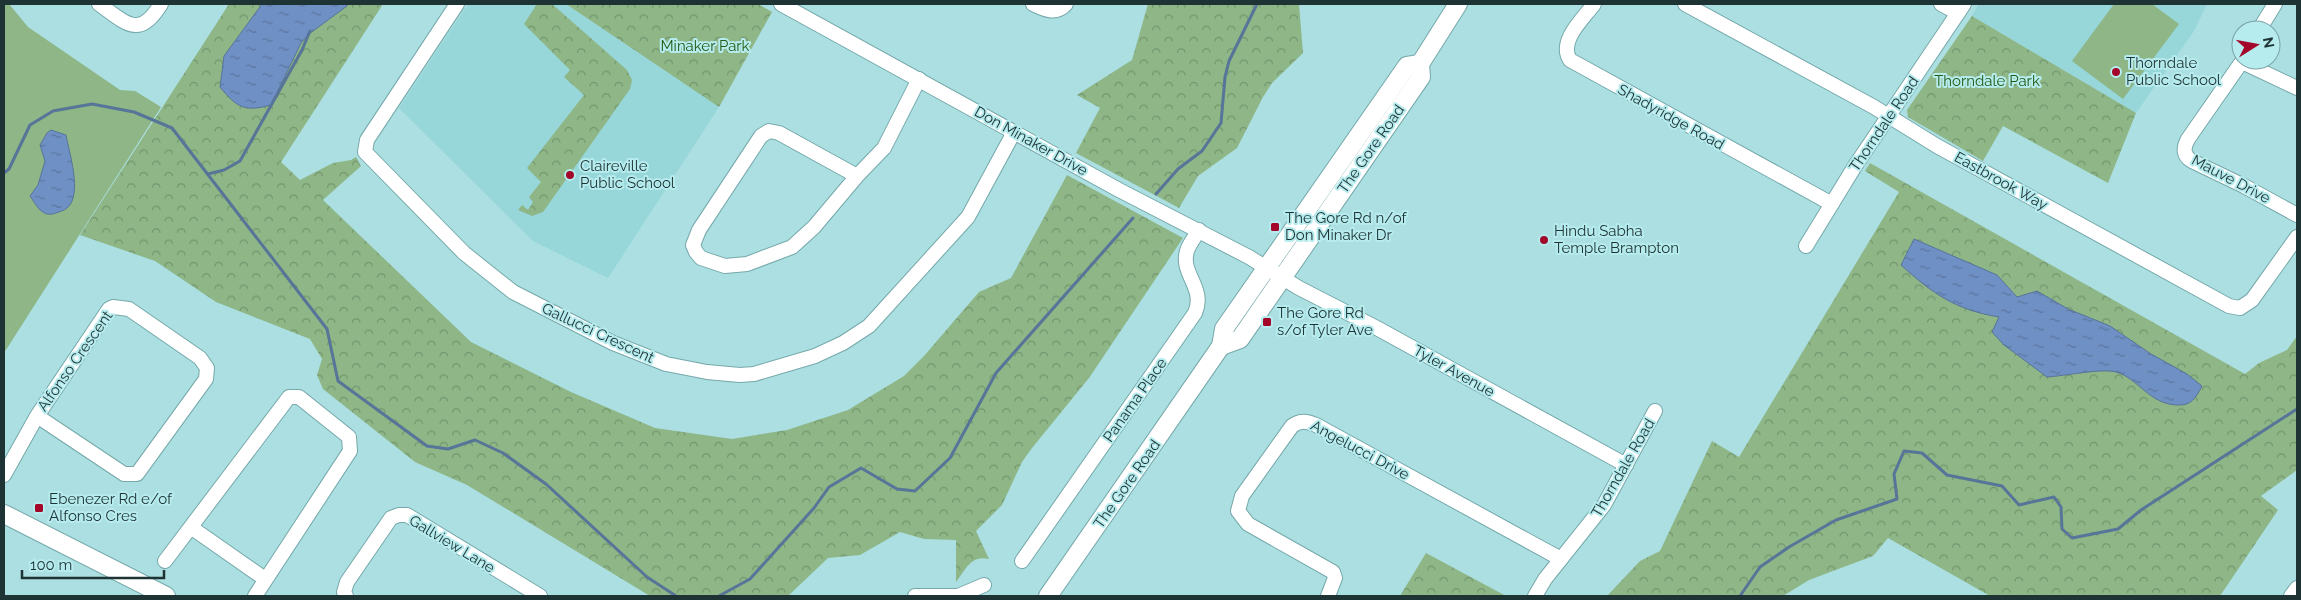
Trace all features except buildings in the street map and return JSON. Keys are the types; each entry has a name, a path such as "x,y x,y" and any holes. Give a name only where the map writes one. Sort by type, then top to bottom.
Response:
{"main road":[{"name":"The Gore Road","path":"1221,346 1240,339 1421,77 1420,64 1459,6"},
{"name":"The Gore Road","path":"1048,596 1221,346 1224,329 1407,66 1420,64"},
{"path":"4,514 166,596"}],"street":[{"path":"99,4 129,24 141,25 152,20 161,4"},
{"name":"Gallucci Crescent","path":"456,4 367,140 365,152 464,253 513,292 613,343 666,364 686,369 727,374 754,374 815,356 843,343 869,326 968,217 1014,132"},
{"name":"Don Minaker Drive","path":"782,4 1119,190 1199,230 1282,277"},
{"path":"1033,4 1050,11 1057,10 1066,4"},
{"name":"Shadyridge Road","path":"1594,4 1568,40 1566,54 1570,60 1832,204"},
{"name":"Eastbrook Way","path":"1685,4 1888,116 1937,146 2231,307 2243,307 2252,300 2297,237"},
{"path":"1941,4 1961,8"},
{"path":"2266,20 2275,4"},
{"name":"Thorndale Road","path":"1806,246 1888,116 1961,8"},
{"name":"Mauve Drive","path":"2237,70 2188,139 2184,147 2187,158 2297,215"},
{"path":"2261,70 2297,88"},
{"path":"857,176 779,133 770,131 761,136 699,230 693,244 696,252 701,258 712,263 736,266 773,256 792,248 814,227 857,176 884,148 919,79"},
{"name":"Panama Place","path":"1022,561 1195,313 1199,304 1199,296 1186,261 1187,252 1199,230"},
{"name":"Tyler Avenue","path":"1282,277 1626,465"},
{"name":"Alfonso Crescent","path":"4,475 37,416 108,310 113,307 129,309 200,358 207,368 206,379 137,474 124,474 37,416"},
{"path":"165,561 192,528 289,397 299,397 349,437 350,451 255,596"},
{"name":"Thorndale Road","path":"1535,596 1561,559 1600,511 1655,410"},
{"name":"Angelucci Drive","path":"1328,596 1335,578 1333,572 1248,524 1238,511 1242,496 1292,426 1304,421 1316,425 1561,559"},
{"name":"Gallview Lane","path":"346,596 344,592 347,582 391,518 399,515 407,515 540,596"},
{"path":"192,528 265,579"},
{"path":"915,596 958,596 984,585"},
{"path":"2291,596 2297,588"}],"shaded area":[{"name":"Claireville Public School","path":"468,4 566,4 719,107 608,278 533,241 399,108"},
{"name":"Thorndale Public School","path":"1979,4 2207,4 2194,31 2136,113 1972,16"}],"green space":[{"path":"4,4 9,4 28,27 120,90 135,91 161,107 4,353"},
{"path":"229,4 383,4 281,162 300,180 333,163 351,160 356,157 361,166 323,200 471,342 571,392 655,428 732,439 787,430 848,410 904,376 924,356 979,292 1011,278 1067,175 1183,238 1089,378 1022,462 1002,505 976,531 989,559 983,558 973,561 956,582 956,540 924,539 900,532 860,555 828,558 788,596 650,596 467,485 415,462 323,389 317,375 322,359 310,339 216,302 155,261 80,235"},
{"path":"537,4 552,4 627,70 632,80 630,89 543,212 532,216 518,210 522,205 528,210 533,202 529,197 541,182 527,168 584,95 564,77 570,70 524,24"},
{"name":"Minaker Park","path":"566,4 758,4 772,12 719,107"},
{"path":"1148,4 1299,4 1303,53 1272,83 1237,148 1198,176 1179,208 1076,153 1100,108 1077,95 1132,60"},
{"path":"2114,4 2152,4 2179,24 2123,99 2072,61"},
{"name":"Thorndale Park","path":"1972,16 2136,113 2108,183 2003,126 1983,161 1908,117 1907,110"},
{"path":"1870,163 2245,374 2259,363 2287,350 2297,336 2297,470 2261,496 2278,510 2220,596 1990,596 1888,538 1873,556 1809,580 1783,596 1607,596 1640,561 1660,551 1712,441 1739,457 1899,192 1865,171"},
{"path":"1426,553 1506,596 1400,596"}],"water":[{"path":"262,4 347,4 347,6 309,34 301,43 271,105 248,108 231,100 220,87 224,56"},
{"path":"51,130 66,135 75,184 72,202 67,208 60,212 47,214 40,210 30,196 38,185 45,161 40,145"},
{"path":"1914,239 1997,275 2017,297 2037,291 2068,309 2110,326 2151,354 2187,374 2202,386 2200,390 2189,403 2177,405 2167,404 2151,396 2124,375 2116,372 2092,372 2047,377 2004,345 1992,332 1999,317 1970,310 1946,299 1901,265"}],"waterway":[{"path":"1156,194 1178,169 1202,151 1221,123 1225,77 1229,61 1257,4"},
{"path":"208,174 224,170 240,161 302,50 310,31"},
{"path":"4,173 9,169 30,125 53,111 92,104 134,112 172,128 327,329 338,381 427,446 448,449 475,440 503,453 546,484 647,577 676,596"},
{"path":"719,596 750,579 814,508 829,487 861,468 897,489 915,491 950,458 996,373 1133,218"},
{"path":"1740,596 1760,567 1789,547 1836,520 1897,499 1894,474 1904,451 1922,453 1947,475 2002,486 2019,505 2054,497 2061,507 2062,529 2072,538 2118,529 2141,510 2297,409"}],"place":[{"name":"Thorndale Public School","path":"2116,72"},
{"name":"Claireville Public School","path":"570,175"},
{"name":"The Gore Rd n/of Don Minaker Dr","path":"1275,227"},
{"name":"Hindu Sabha Temple Brampton","path":"1544,240"},
{"name":"The Gore Rd s/of Tyler Ave","path":"1267,322"},
{"name":"Ebenezer Rd e/of Alfonso Cres","path":"39,508"}]}
